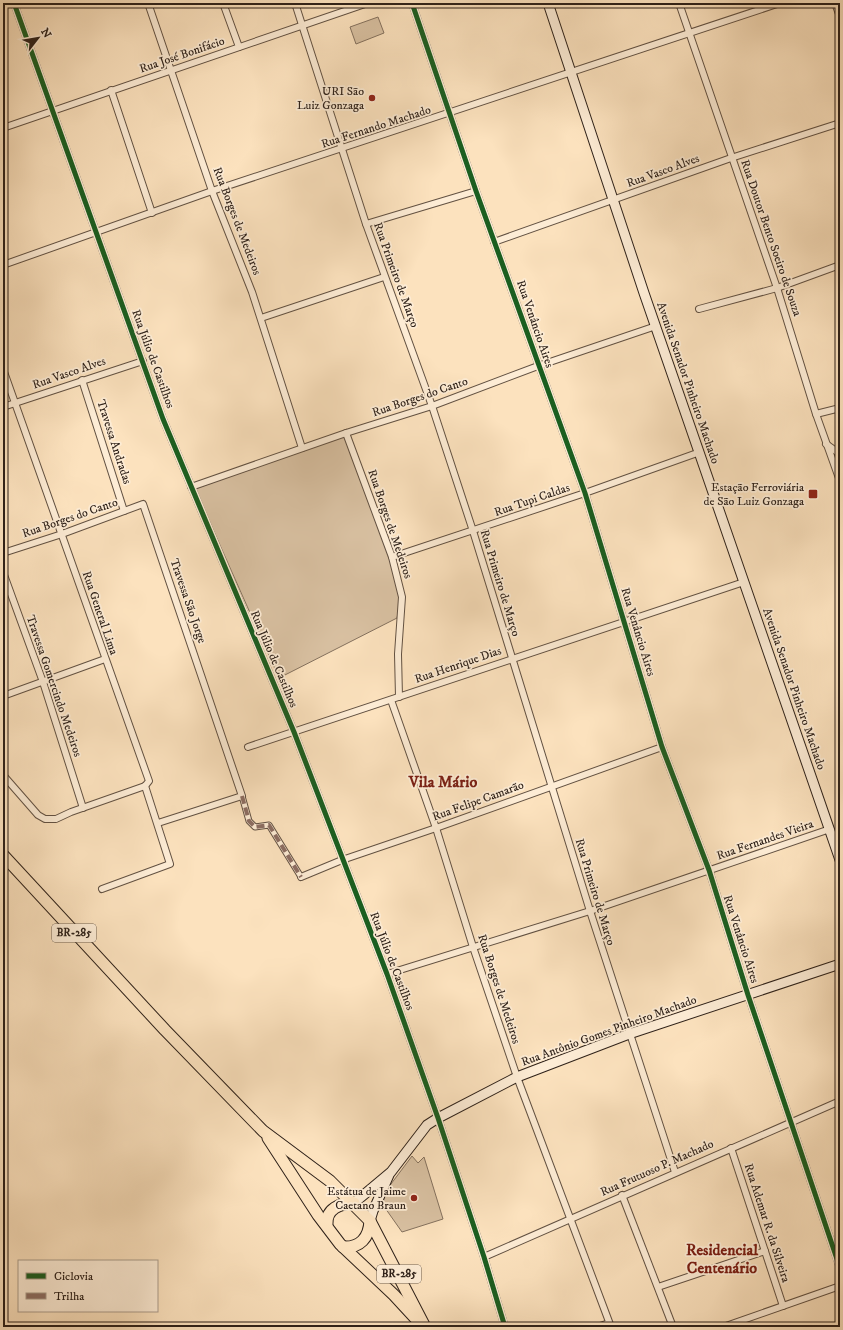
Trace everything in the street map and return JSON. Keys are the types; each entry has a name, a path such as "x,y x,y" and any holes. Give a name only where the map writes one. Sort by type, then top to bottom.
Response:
{"highway":[{"name":"BR-285","path":"3,855 146,1010 263,1131 330,1180 354,1203 370,1222 424,1327"},
{"name":"BR-285","path":"263,1131 318,1215 327,1224 343,1247 394,1295 424,1327"},
{"path":"327,1224 329,1214 334,1208 339,1205 354,1203"},
{"path":"343,1247 350,1247 363,1242 370,1230 370,1222"}],"main road":[{"name":"Avenida Senador Pinheiro Machado","path":"548,3 656,326 840,860"},
{"name":"Rua Antônio Gomes Pinheiro Machado","path":"354,1203 391,1172 427,1125 517,1077 628,1034 840,964"},
{"name":"Rua Antônio Gomes Pinheiro Machado","path":"370,1222 373,1211 391,1172"}],"street":[{"name":"Rua Júlio de Castilhos","path":"14,3 163,419 294,732 387,974 438,1118 484,1257 505,1327"},
{"name":"Rua Borges de Medeiros","path":"148,3 212,192 261,318 302,448"},
{"path":"223,3 239,47"},
{"name":"Rua Primeiro de Março","path":"295,3 366,224 432,406 474,531 628,1034 675,1172"},
{"name":"Rua José Bonifácio","path":"3,128 368,3"},
{"name":"Rua Venâncio Aires","path":"412,3 494,242 585,493 662,746 709,870 748,995 791,1122 838,1252 840,1268"},
{"name":"Rua Doutor Bento Soeiro de Souza","path":"679,3 731,158 778,288 816,414 840,481"},
{"name":"Rua Fernando Machado","path":"3,265 152,212 780,3"},
{"path":"835,3 840,17"},
{"path":"112,90 152,212"},
{"name":"Rua Vasco Alves","path":"494,242 614,201 731,158 840,123"},
{"path":"366,224 476,191"},
{"path":"699,309 778,288 840,265"},
{"path":"261,318 384,277"},
{"name":"Rua Borges do Canto","path":"191,487 346,433 432,406 538,366 656,326"},
{"name":"Rua Vasco Alves","path":"3,407 143,361"},
{"name":"Rua General Lima","path":"3,368 149,781 145,786 170,864 102,889"},
{"name":"Travessa Andradas","path":"82,380 124,511"},
{"path":"816,414 840,408"},
{"name":"Rua Borges de Medeiros","path":"346,433 392,557 402,597 398,660 399,697"},
{"path":"826,444 840,454"},
{"name":"Rua Tupi Caldas","path":"392,557 474,531 700,452"},
{"name":"Rua Borges do Canto","path":"3,553 62,534 143,504"},
{"name":"Travessa São Jorge","path":"143,504 242,796"},
{"name":"Travessa Gomercindo Medeiros","path":"3,572 43,682 83,808"},
{"name":"Rua Henrique Dias","path":"248,747 744,582"},
{"path":"3,696 105,660"},
{"name":"Rua Borges de Medeiros","path":"391,700 436,828 473,947 517,1077 610,1325"},
{"name":"Rua Felipe Camarão","path":"301,877 342,860 436,828 662,746"},
{"path":"3,775 38,815 44,819 56,819 145,786"},
{"path":"158,823 242,796 248,821 255,827 270,825 301,877"},
{"name":"Rua Fernandes Vieira","path":"387,974 590,911 830,830"},
{"name":"Rua Frutuoso P. Machado","path":"484,1257 622,1195 840,1101"},
{"name":"Rua Ademar R. da Silveira","path":"731,1148 783,1306"},
{"path":"622,1195 673,1327"},
{"path":"658,1288 765,1251"},
{"path":"723,1327 840,1286"},
{"path":"597,1327 610,1325"}],"shaded area":[{"path":"378,17 384,33 356,44 350,27"},
{"path":"345,434 391,558 401,598 397,618 279,678 195,489"},
{"path":"412,1156 418,1163 424,1157 443,1219 402,1232 383,1205 385,1192"}],"marked path":[{"path":"242,796 249,821 255,827 269,825 301,877"}],"cycle path":[{"path":"14,3 163,419 294,732 387,974 438,1118 484,1257 505,1327"},
{"path":"412,3 476,191 585,493 662,747 709,870 748,995 840,1268"}],"place":[{"name":"URI São Luiz Gonzaga","path":"372,98"},
{"name":"Estação Ferroviária de São Luiz Gonzaga","path":"813,494"},
{"name":"Estátua de Jaime Caetano Braun","path":"414,1198"}],"district":[{"name":"Vila Mário","path":"443,782"},
{"name":"Residencial Centenário","path":"722,1259"}]}
